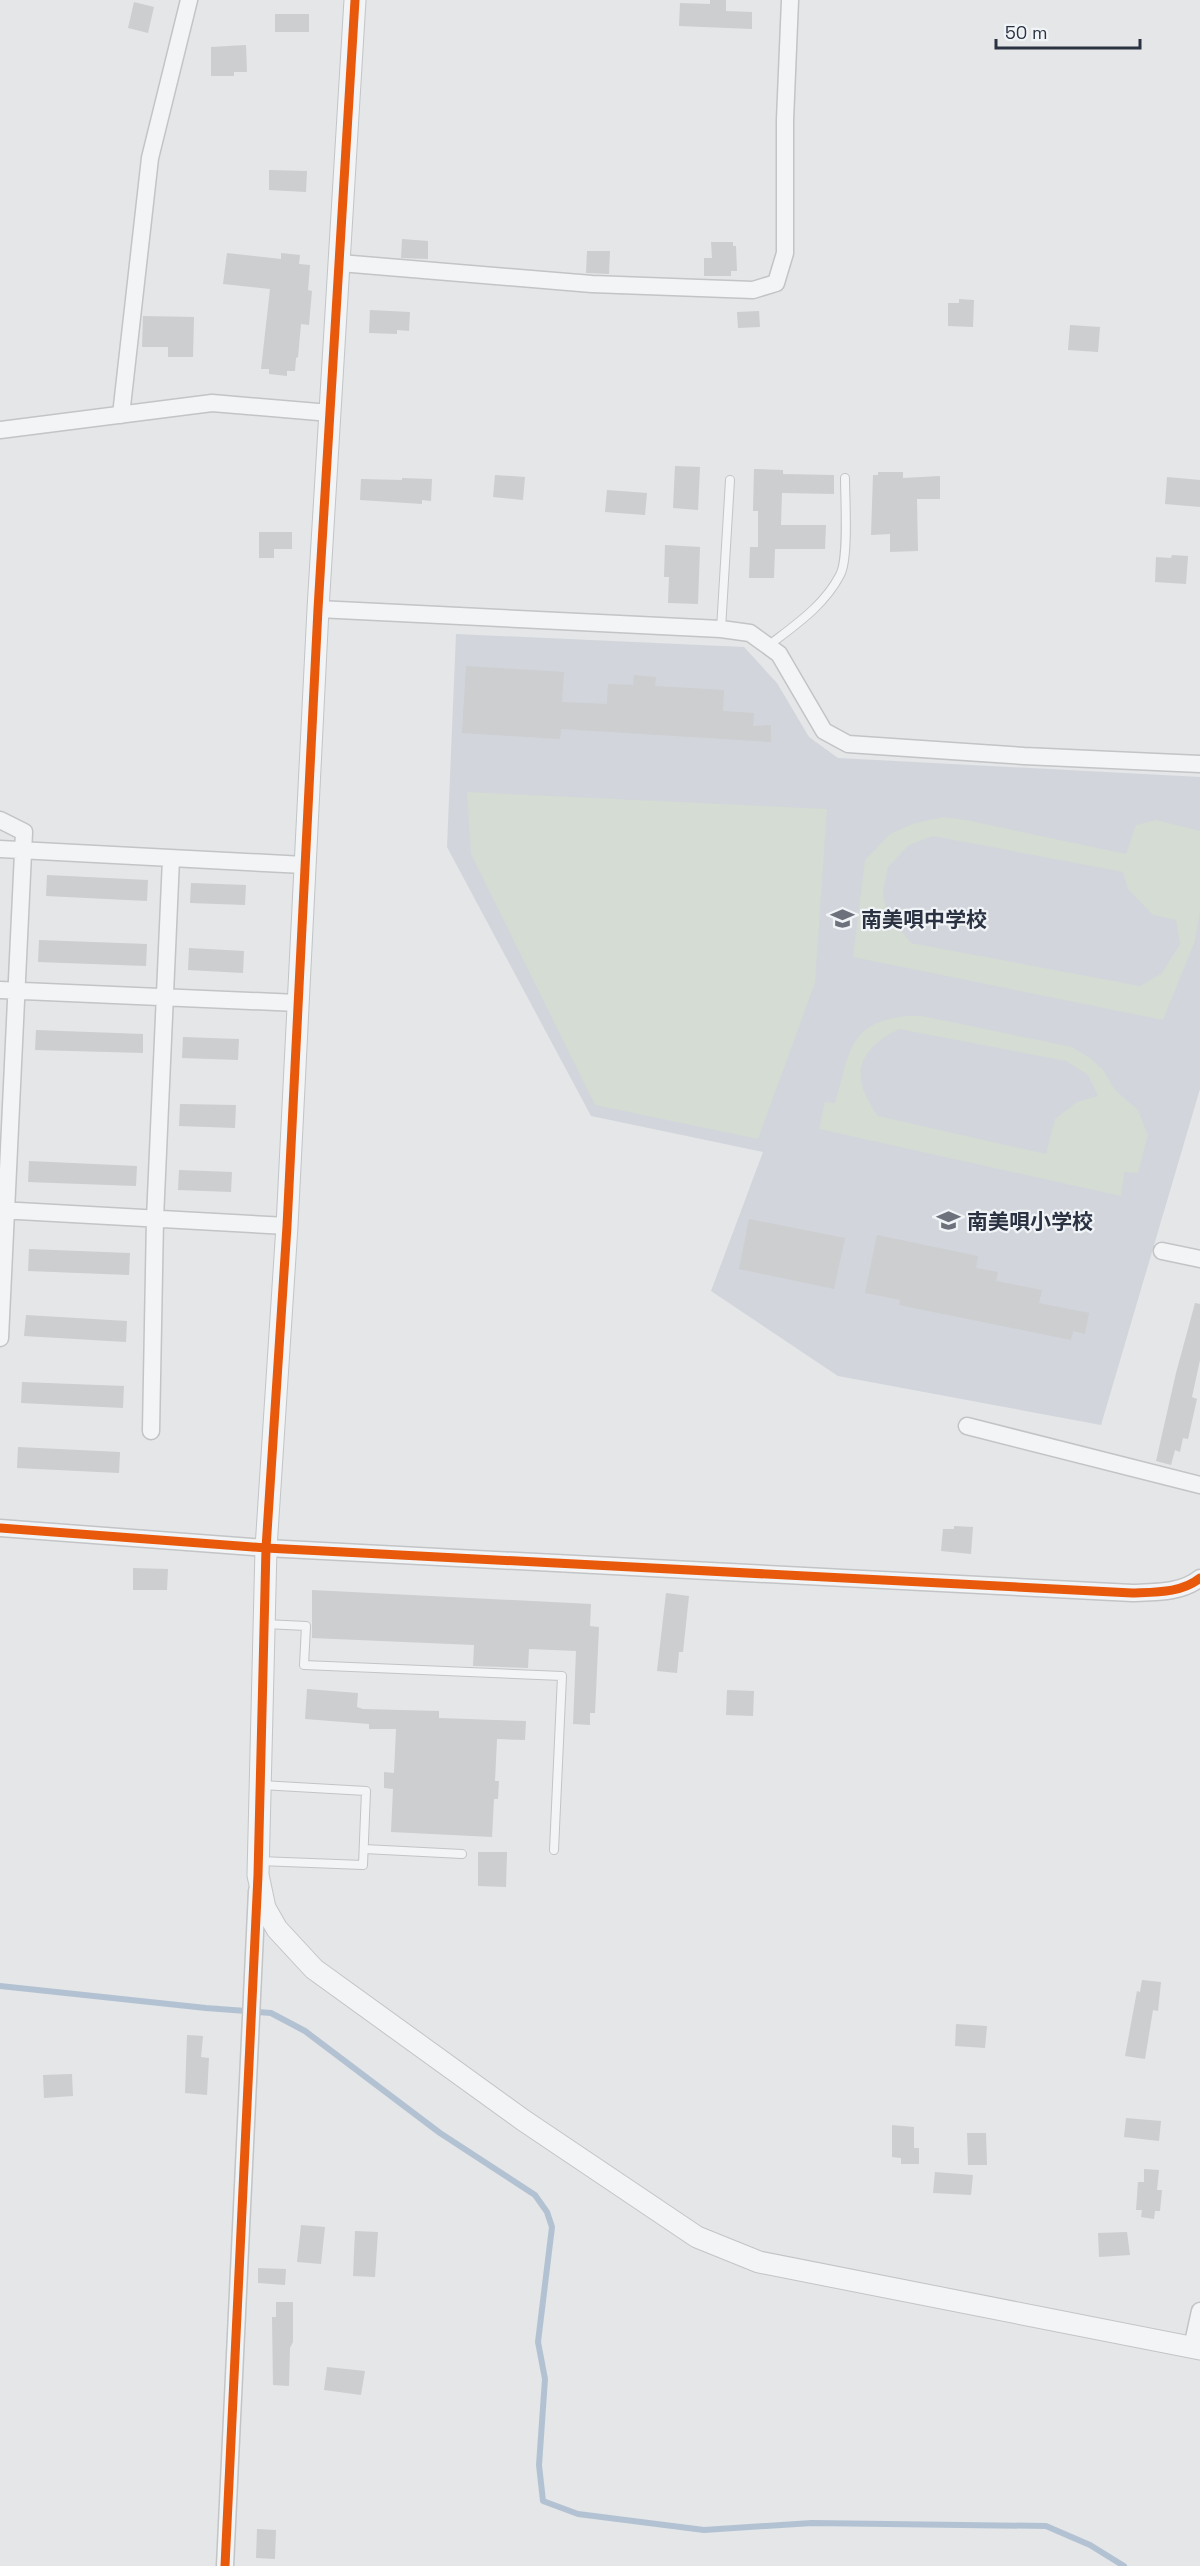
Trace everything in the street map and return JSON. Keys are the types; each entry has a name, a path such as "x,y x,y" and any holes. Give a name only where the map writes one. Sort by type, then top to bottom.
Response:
{"street":[{"path":"120,415 150,158 189,0"},
{"path":"225,2566 258,1868 266,1548 287,1226 318,609 355,0"},
{"path":"340,263 592,284 753,290 776,283 785,253 784,120 790,0"},
{"path":"0,430 212,403 330,413"},
{"path":"318,609 721,629 750,633 779,654 824,731 848,744 1024,756 1200,764"},
{"path":"0,820 24,832 8,990 0,1338"},
{"path":"0,849 304,865"},
{"path":"151,1431 155,1219 171,858"},
{"path":"8,990 298,1003"},
{"path":"3,1210 287,1226"},
{"path":"1162,1251 1200,1259"},
{"path":"968,1425 1200,1485"},
{"path":"0,1528 266,1548 1132,1593 1167,1592 1200,1578"},
{"path":"258,1868 265,1908 277,1929 314,1969 523,2120 697,2237 759,2262 1196,2348 1200,2311"}],"lane":[{"path":"768,646 818,607 842,573 846,524 844,478"},
{"path":"721,629 730,480"},
{"path":"264,1624 306,1626 304,1665 562,1676 554,1850"},
{"path":"258,1868 363,1864 366,1791 260,1785"},
{"path":"364,1848 462,1854"}],"shaded area":[{"name":"南美唄中学校","path":"456,634 744,647 777,683 809,737 838,758 1200,777 1200,1089 1101,1425 838,1376 711,1291 763,1152 591,1116 447,847"},
{"path":"467,792 827,809 815,983 758,1139 595,1105 471,854"},
{"path":"943,817 966,820 1126,854 1136,825 1156,820 1200,831 1200,911 1195,941 1163,1020 853,957 865,860 890,834 912,824","holes":["933,836 1123,872 1128,889 1153,915 1176,920 1180,944 1162,973 1140,986 911,943 886,911 883,892 888,867 909,845"]},
{"path":"922,1016 1072,1047 1090,1058 1103,1070 1115,1090 1138,1110 1148,1135 1138,1173 1124,1172 1121,1196 819,1129 825,1102 835,1103 854,1043 873,1025 887,1019","holes":["899,1029 1066,1061 1088,1075 1098,1096 1077,1102 1055,1119 1046,1154 878,1116 863,1089 861,1077 862,1066 873,1047"]}],"building":[{"path":"710,0 726,0 726,11 752,12 752,29 679,26 680,3 710,4"},
{"path":"134,2 154,7 148,33 128,28"},
{"path":"275,14 309,14 309,32 275,32"},
{"path":"246,45 247,72 234,72 234,76 211,76 211,47"},
{"path":"269,170 307,171 306,192 269,190"},
{"path":"402,239 428,241 428,259 401,258"},
{"path":"711,242 733,242 733,246 736,246 737,271 731,271 731,276 704,276 704,258 712,258"},
{"path":"587,251 610,251 609,274 586,273"},
{"path":"227,253 281,259 281,253 300,255 299,264 310,265 308,290 312,291 309,325 301,324 295,371 287,371 287,376 269,374 269,369 261,369 270,289 223,284"},
{"path":"959,299 974,300 973,327 948,326 948,303 959,303"},
{"path":"370,310 410,312 409,331 397,330 397,334 369,333"},
{"path":"759,311 760,327 738,328 737,312"},
{"path":"143,316 194,317 193,357 168,357 168,347 142,347"},
{"path":"1070,325 1100,327 1098,352 1068,350"},
{"path":"675,466 700,467 698,510 673,508"},
{"path":"754,469 783,470 783,474 834,475 834,494 782,493 781,525 826,525 825,549 775,549 774,578 749,578 750,547 758,547 758,511 753,511"},
{"path":"878,472 903,472 903,478 940,476 940,499 917,499 918,551 890,552 890,534 871,535 873,475 878,475"},
{"path":"495,475 525,477 523,500 493,497"},
{"path":"1167,477 1200,480 1200,507 1165,504"},
{"path":"402,478 432,479 431,501 422,500 422,504 360,500 361,479 402,480"},
{"path":"607,490 647,493 645,515 605,512"},
{"path":"259,532 292,532 292,549 274,549 274,558 259,558"},
{"path":"665,545 700,547 698,604 668,603 669,577 664,577"},
{"path":"1172,555 1188,556 1186,584 1155,582 1156,557 1171,558"},
{"path":"466,666 564,672 562,702 607,704 608,684 633,685 634,675 656,677 655,686 724,690 723,711 754,713 753,726 771,725 771,742 561,729 560,739 462,733"},
{"path":"47,875 148,880 147,901 46,896"},
{"path":"191,883 246,885 245,905 190,903"},
{"path":"39,940 147,944 146,966 38,962"},
{"path":"189,948 244,951 243,973 188,970"},
{"path":"36,1030 143,1034 143,1053 35,1050"},
{"path":"183,1037 239,1039 238,1060 182,1058"},
{"path":"180,1104 236,1105 235,1128 179,1126"},
{"path":"29,1161 137,1166 136,1186 28,1182"},
{"path":"179,1170 232,1172 231,1192 178,1190"},
{"path":"749,1219 845,1238 834,1289 739,1269"},
{"path":"877,1235 978,1256 976,1268 998,1272 996,1281 1042,1290 1039,1303 1089,1313 1085,1334 1073,1331 1071,1340 899,1305 900,1300 865,1293"},
{"path":"29,1249 130,1253 129,1275 28,1271"},
{"path":"1195,1303 1200,1304 1200,1360 1192,1397 1197,1399 1188,1439 1183,1438 1180,1452 1175,1450 1171,1465 1156,1461"},
{"path":"26,1315 127,1321 126,1342 24,1336"},
{"path":"22,1382 124,1386 123,1408 21,1403"},
{"path":"18,1447 120,1452 119,1473 17,1468"},
{"path":"954,1526 973,1527 971,1554 941,1551 943,1529 954,1529"},
{"path":"133,1568 168,1569 167,1590 133,1590"},
{"path":"312,1590 591,1604 590,1626 599,1627 595,1713 590,1713 590,1725 573,1724 576,1651 529,1649 528,1668 473,1666 474,1645 312,1638"},
{"path":"666,1593 689,1596 683,1652 679,1652 677,1673 657,1671"},
{"path":"307,1689 358,1693 357,1707 363,1709 439,1711 439,1718 526,1721 525,1740 497,1739 495,1781 499,1781 498,1799 494,1799 492,1837 391,1832 393,1789 384,1788 384,1772 394,1773 396,1729 369,1729 369,1724 305,1719"},
{"path":"727,1690 754,1691 753,1716 726,1715"},
{"path":"478,1852 507,1852 506,1887 478,1886"},
{"path":"1142,1980 1161,1982 1158,2011 1153,2010 1145,2059 1125,2056 1137,1991 1140,1992"},
{"path":"956,2024 987,2026 985,2048 955,2046"},
{"path":"187,2035 203,2036 201,2057 209,2058 207,2095 185,2093"},
{"path":"72,2074 73,2096 44,2098 43,2075"},
{"path":"1126,2118 1161,2121 1159,2141 1124,2137"},
{"path":"892,2125 914,2127 914,2148 919,2148 919,2164 901,2164 901,2158 892,2157"},
{"path":"967,2133 986,2133 987,2165 968,2165"},
{"path":"1144,2169 1159,2170 1157,2190 1162,2190 1160,2211 1155,2211 1154,2219 1141,2217 1142,2210 1136,2210 1138,2182 1144,2182"},
{"path":"935,2172 973,2175 971,2195 933,2193"},
{"path":"301,2225 325,2227 321,2264 297,2262"},
{"path":"355,2231 378,2232 375,2277 353,2276"},
{"path":"1127,2232 1130,2255 1099,2257 1098,2233"},
{"path":"258,2268 286,2269 285,2285 258,2283"},
{"path":"276,2302 293,2302 293,2342 290,2348 289,2386 273,2385 272,2317 276,2317"},
{"path":"327,2367 365,2371 361,2395 324,2390"},
{"path":"257,2529 276,2530 275,2559 256,2558"}],"waterway":[{"path":"0,1986 271,2013 305,2031 440,2133 535,2195 547,2212 552,2227 538,2342 545,2379 539,2465 543,2501 578,2514 704,2530 812,2523 1046,2526 1090,2545 1124,2566"}],"cycle path":[{"path":"225,2566 258,1875 266,1548 287,1226 318,609 355,0"},
{"path":"0,1528 266,1548 1132,1593 1177,1589 1200,1578"}],"place":[{"name":"南美唄中学校","path":"843,919"},
{"name":"南美唄小学校","path":"949,1221"}]}
